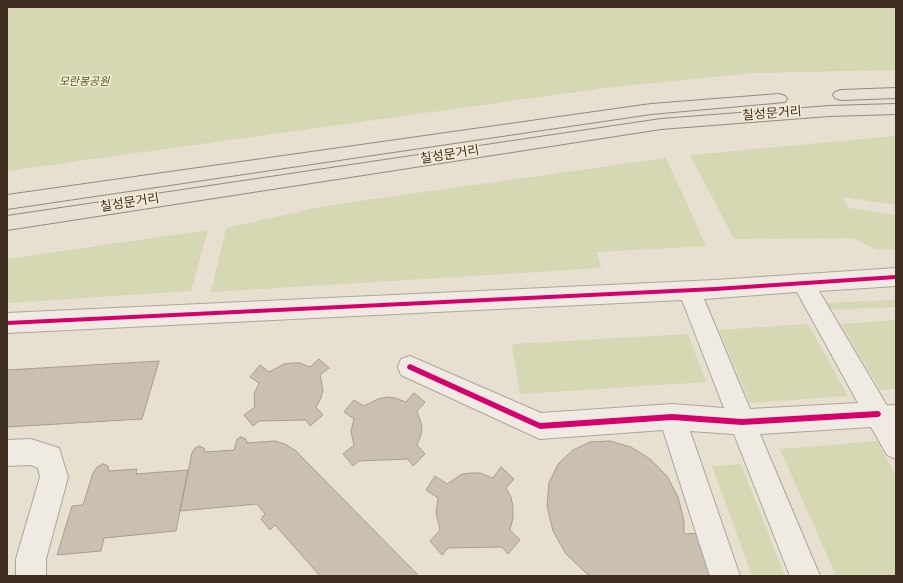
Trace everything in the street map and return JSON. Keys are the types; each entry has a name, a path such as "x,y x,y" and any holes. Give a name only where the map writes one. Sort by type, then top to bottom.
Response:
{"main road":[{"name":"칠성문거리","path":"7,202 651,109 820,96 896,93"},
{"name":"칠성문거리","path":"7,223 661,124 829,111 896,109"}],"street":[{"path":"7,323 689,290 896,277"},
{"path":"803,283 887,413 896,446"},
{"path":"689,290 805,576"},
{"path":"410,367 540,426 672,417 742,422 887,413"},
{"path":"672,417 725,576"},
{"path":"7,453 31,452 49,458 54,477 31,559 31,576"}],"green space":[{"name":"모란봉공원","path":"7,7 896,7 896,70 753,73 605,88 7,171"},
{"path":"896,136 896,205 843,197 848,208 896,215 896,250 875,249 853,238 734,239 690,155"},
{"path":"666,158 706,246 597,252 601,268 211,292 226,228 324,206"},
{"path":"208,230 191,291 7,303 7,259"},
{"path":"896,300 896,307 824,310 820,303"},
{"path":"896,320 896,389 880,390 841,324"},
{"path":"808,324 848,396 750,403 719,330"},
{"path":"688,334 706,382 520,394 512,344"},
{"path":"877,441 896,476 896,576 836,576 780,449"},
{"path":"741,464 785,576 752,576 712,466"}],"building":[{"path":"319,359 329,368 320,375 323,390 316,407 323,415 310,426 306,420 259,421 253,426 244,415 255,407 254,394 259,383 250,377 260,365 269,372 284,364 292,363 300,363 310,367"},
{"path":"159,361 142,419 7,427 7,370"},
{"path":"414,393 425,402 417,411 422,426 421,435 417,445 425,454 413,466 408,459 359,461 353,466 343,454 354,445 351,431 354,419 344,412 354,400 364,406 378,399 387,397 406,402"},
{"path":"241,437 246,439 247,443 275,441 285,444 295,450 419,576 320,576 275,525 270,530 261,519 265,514 257,504 180,511 194,449 199,446 204,448 205,452 234,450 237,439"},
{"path":"610,441 631,447 650,459 667,476 678,497 684,521 684,534 703,533 717,576 591,576 566,554 553,531 547,506 549,483 558,464 573,450 590,442"},
{"path":"103,464 108,466 109,471 137,469 136,474 188,470 176,531 104,538 101,551 57,555 72,506 83,505 93,473 97,467"},
{"path":"501,467 514,479 506,488 511,497 513,507 513,518 510,530 520,540 508,554 502,547 448,548 442,555 430,541 440,530 436,513 438,498 426,490 435,476 447,484 462,474 480,473 493,478"}],"cycle path":[{"path":"7,323 715,289 896,277"},
{"path":"410,367 540,426 672,417 742,422 878,414"}]}
